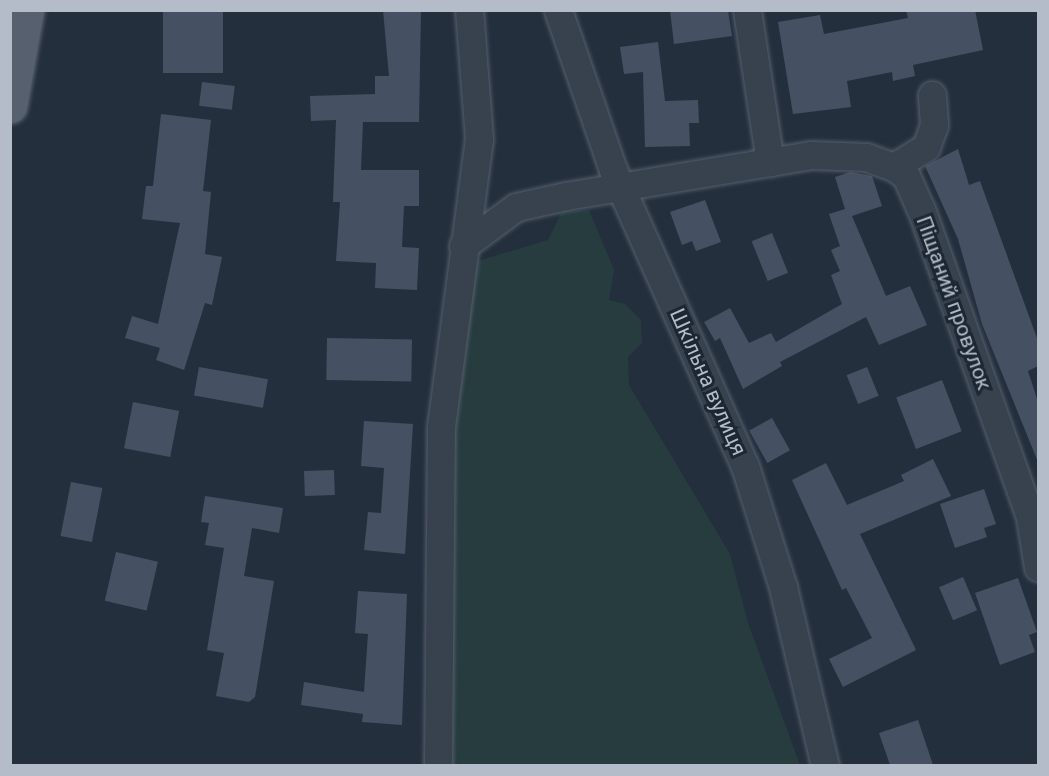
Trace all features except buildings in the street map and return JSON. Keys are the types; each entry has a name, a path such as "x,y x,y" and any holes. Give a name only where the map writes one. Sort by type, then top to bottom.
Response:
{"main road":[{"path":"10,106 27,10"}],"street":[{"path":"438,765 441,427 478,139 469,10"},
{"name":"Шкільна вулиця","path":"558,10 622,188 745,466 783,587 825,765"},
{"path":"747,10 770,162"},
{"path":"463,246 516,207 812,155 866,157 894,166 927,147 934,125 932,95"},
{"name":"Піщаний провулок","path":"894,166 906,176 921,209 1030,517 1038,567"}],"green space":[{"path":"589,210 614,270 609,300 625,304 641,320 642,343 628,357 629,385 730,554 748,623 800,765 453,766 447,507 464,265 548,240 562,211"}]}
